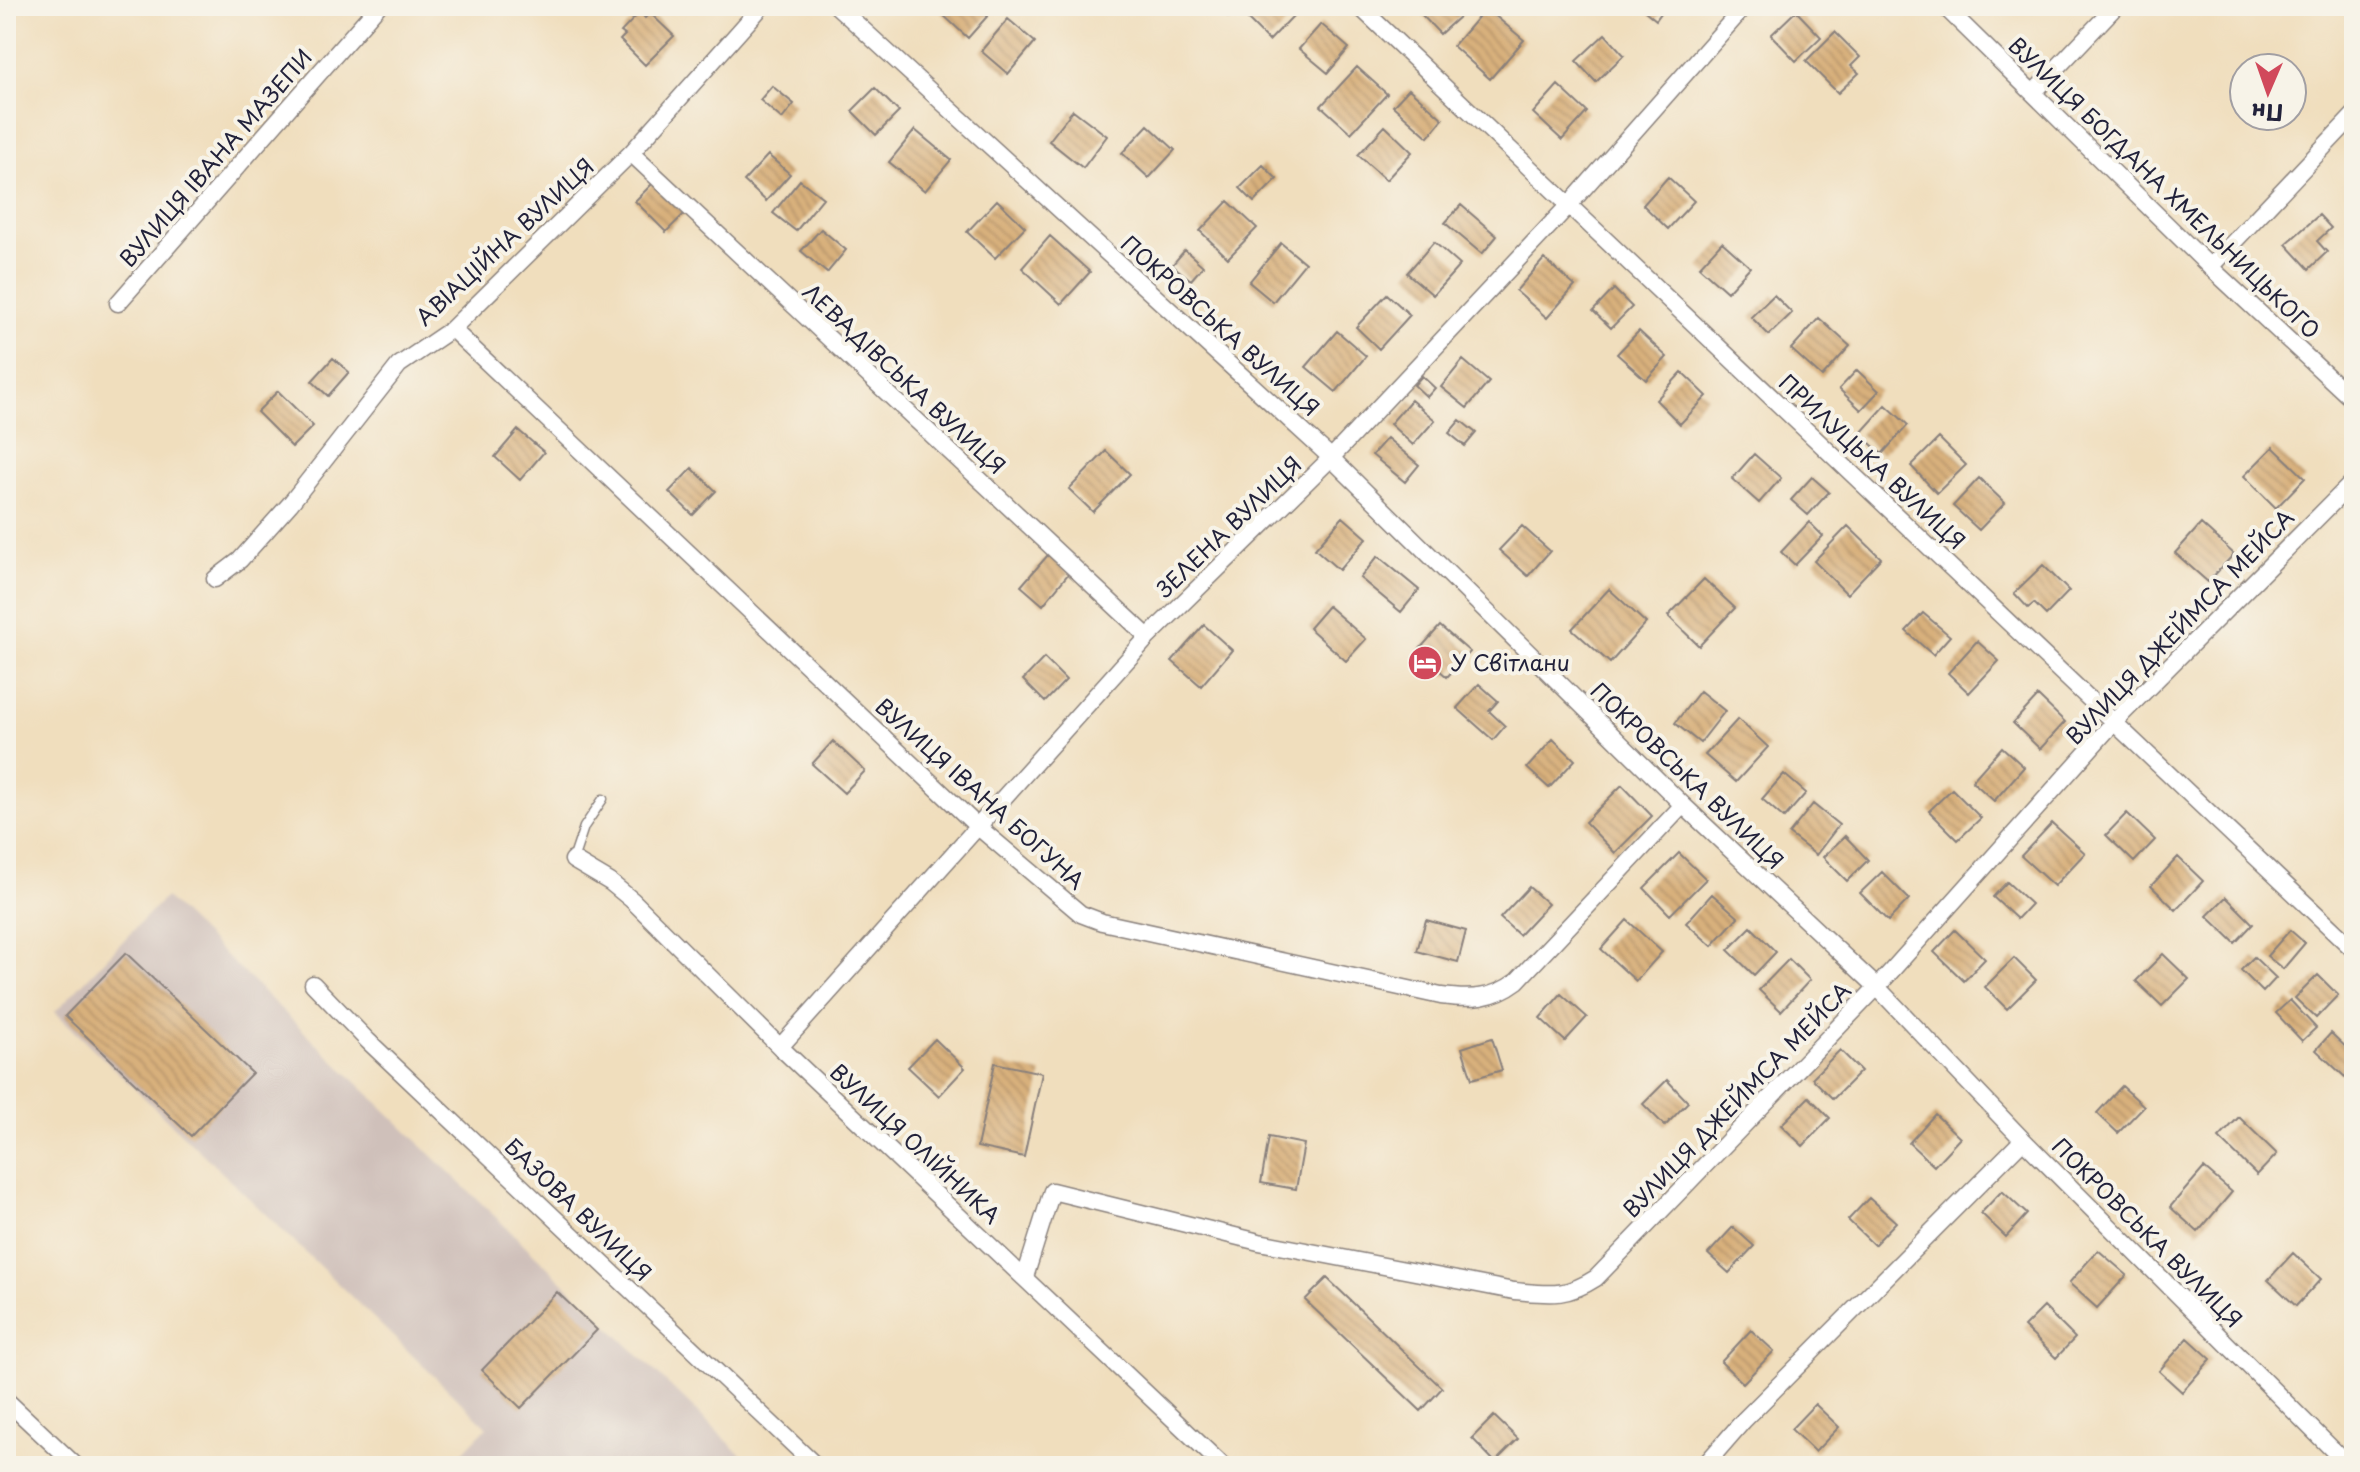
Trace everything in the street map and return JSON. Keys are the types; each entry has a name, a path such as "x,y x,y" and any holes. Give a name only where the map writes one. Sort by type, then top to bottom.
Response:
{"street":[{"name":"ВУЛИЦЯ ІВАНА МАЗЕПИ","path":"118,303 378,6"},
{"name":"АВІАЦІЙНА ВУЛИЦЯ","path":"215,579 240,560 290,504 399,365 452,329 631,153 762,6"},
{"name":"ПОКРОВСЬКА ВУЛИЦЯ","path":"837,6 1331,458 1683,805 1877,987 2023,1140 2349,1466"},
{"name":"ПРИЛУЦЬКА ВУЛИЦЯ","path":"1359,6 2354,950"},
{"name":"ЗЕЛЕНА ВУЛИЦЯ","path":"780,1047 1148,637 1331,458 1569,205 1745,6"},
{"name":"ВУЛИЦЯ БОГДАНА ХМЕЛЬНИЦЬКОГО","path":"1944,6 2210,267 2354,401"},
{"path":"2034,92 2116,6"},
{"path":"2210,267 2354,115"},
{"name":"ЛЕВАДІВСЬКА ВУЛИЦЯ","path":"631,153 1148,637"},
{"name":"ВУЛИЦЯ ІВАНА БОГУНА","path":"452,329 977,826 1081,914 1102,922 1464,999 1484,998 1502,992 1517,981 1683,805"},
{"name":"ВУЛИЦЯ ДЖЕЙМСА МЕЙСА","path":"1025,1277 1052,1191 1259,1242 1499,1288 1551,1294 1576,1291 1596,1278 1877,987 2114,722 2354,481"},
{"name":"ВУЛИЦЯ ОЛІЙНИКА","path":"573,860 610,882 632,900 780,1047 1223,1466"},
{"name":"БАЗОВА ВУЛИЦЯ","path":"313,984 368,1041 816,1466"},
{"path":"1704,1466 1744,1420 2023,1140"},
{"path":"6,1400 76,1466"}],"lane":[{"path":"573,860 584,827 603,799"}],"shaded area":[{"path":"165,897 753,1466 449,1466 487,1427 55,1012"}],"building":[{"path":"947,6 984,6 991,12 968,38 941,13"},
{"path":"1215,6 1238,6 1229,17"},
{"path":"1260,6 1283,6 1293,16 1269,41 1247,19"},
{"path":"1430,6 1471,6 1440,34 1421,14"},
{"path":"1639,6 1666,6 1656,20"},
{"path":"1486,8 1524,40 1490,79 1453,46"},
{"path":"1796,11 1821,37 1796,61 1771,35"},
{"path":"640,12 645,18 650,13 674,36 645,65 620,40 625,35 621,32"},
{"path":"1008,19 1035,42 1008,74 981,51"},
{"path":"1321,24 1349,48 1328,73 1299,49"},
{"path":"1835,32 1860,57 1851,66 1859,73 1838,93 1806,61"},
{"path":"1605,34 1624,55 1596,82 1576,61"},
{"path":"1357,67 1387,94 1351,133 1321,106"},
{"path":"1558,85 1587,112 1562,140 1533,113"},
{"path":"772,86 794,104 782,119 760,100"},
{"path":"875,88 899,112 876,135 852,111"},
{"path":"1409,89 1443,119 1428,137 1393,106"},
{"path":"1073,110 1107,136 1083,168 1049,141"},
{"path":"1148,125 1175,150 1149,178 1122,153"},
{"path":"1385,126 1412,152 1386,180 1358,155"},
{"path":"915,130 951,160 925,191 889,162"},
{"path":"768,155 790,174 766,201 744,181"},
{"path":"1263,165 1277,179 1254,202 1240,188"},
{"path":"1668,177 1694,201 1668,229 1643,205"},
{"path":"800,180 823,198 796,231 773,213"},
{"path":"654,182 685,213 666,232 635,201"},
{"path":"997,200 1025,227 995,258 967,232"},
{"path":"1228,201 1257,228 1228,258 1200,231"},
{"path":"1461,205 1497,236 1482,254 1445,223"},
{"path":"2319,215 2331,228 2317,241 2327,252 2309,269 2286,244"},
{"path":"821,229 846,250 827,273 801,251"},
{"path":"1050,236 1090,272 1061,304 1022,268"},
{"path":"1434,242 1460,265 1433,295 1407,273"},
{"path":"1722,242 1750,267 1727,292 1699,267"},
{"path":"1281,243 1305,263 1273,302 1249,282"},
{"path":"1185,250 1203,266 1191,280 1172,265"},
{"path":"1544,259 1575,286 1547,318 1516,291"},
{"path":"1614,289 1632,307 1611,328 1593,311"},
{"path":"1387,294 1410,315 1379,349 1356,327"},
{"path":"1774,295 1792,313 1769,335 1751,317"},
{"path":"1819,318 1850,346 1822,377 1791,349"},
{"path":"1337,331 1366,356 1336,392 1306,367"},
{"path":"1639,331 1667,357 1646,380 1617,354"},
{"path":"333,358 349,372 328,396 312,381"},
{"path":"1463,360 1489,382 1467,408 1441,387"},
{"path":"1857,370 1879,391 1861,410 1839,389"},
{"path":"1682,372 1707,396 1680,424 1656,400"},
{"path":"1422,376 1435,388 1427,397 1414,385"},
{"path":"278,391 313,426 292,447 257,412"},
{"path":"1411,400 1435,420 1413,445 1390,424"},
{"path":"1886,405 1908,425 1882,454 1860,434"},
{"path":"1460,420 1476,433 1465,446 1449,433"},
{"path":"518,430 544,452 520,480 495,457"},
{"path":"1387,438 1419,465 1405,482 1372,455"},
{"path":"1939,438 1966,465 1937,493 1911,466"},
{"path":"2273,447 2305,478 2276,508 2244,476"},
{"path":"1106,451 1130,474 1093,512 1069,489"},
{"path":"1754,454 1781,478 1759,503 1732,479"},
{"path":"692,468 716,491 693,515 669,492"},
{"path":"1812,477 1829,492 1808,515 1791,500"},
{"path":"1979,478 2005,503 1979,530 1953,506"},
{"path":"1343,517 1367,538 1339,570 1315,549"},
{"path":"1809,522 1823,536 1795,565 1781,552"},
{"path":"2201,524 2234,554 2208,582 2175,553"},
{"path":"1522,526 1550,551 1528,576 1499,550"},
{"path":"1848,526 1881,558 1847,594 1814,561"},
{"path":"1048,555 1069,573 1043,605 1021,586"},
{"path":"1378,556 1419,590 1401,612 1360,578"},
{"path":"2043,565 2069,591 2046,615 2034,603 2028,608 2014,593"},
{"path":"1704,579 1735,608 1699,646 1668,616"},
{"path":"1609,589 1646,623 1610,663 1572,629"},
{"path":"1328,606 1366,639 1346,661 1309,628"},
{"path":"1923,613 1950,636 1933,655 1906,631"},
{"path":"1204,625 1232,650 1201,686 1172,661"},
{"path":"1440,626 1470,652 1447,677 1418,651"},
{"path":"1977,641 1999,661 1969,693 1948,673"},
{"path":"1044,658 1066,680 1045,702 1023,680"},
{"path":"1479,684 1498,701 1489,711 1505,726 1493,740 1457,708"},
{"path":"1700,691 1725,711 1700,743 1675,723"},
{"path":"2038,696 2065,722 2040,749 2013,723"},
{"path":"1738,719 1768,747 1736,782 1705,755"},
{"path":"1553,739 1575,760 1549,788 1527,768"},
{"path":"833,741 865,771 844,793 812,764"},
{"path":"2002,747 2024,767 1994,801 1972,781"},
{"path":"1784,774 1806,793 1784,818 1762,799"},
{"path":"1622,785 1652,816 1615,853 1585,822"},
{"path":"1952,789 1981,818 1958,840 1929,811"},
{"path":"1813,804 1839,825 1816,855 1789,834"},
{"path":"2127,813 2155,840 2134,862 2106,835"},
{"path":"2052,823 2085,853 2054,886 2021,856"},
{"path":"1845,836 1868,860 1847,881 1823,857"},
{"path":"1679,853 1706,879 1670,915 1644,888"},
{"path":"2178,857 2203,881 2176,910 2151,886"},
{"path":"1882,872 1909,899 1888,921 1860,893"},
{"path":"2007,882 2031,904 2017,919 1993,897"},
{"path":"1529,887 1548,904 1519,935 1500,918"},
{"path":"1712,894 1738,917 1712,946 1686,923"},
{"path":"2226,897 2253,924 2235,943 2207,916"},
{"path":"1426,920 1466,931 1458,962 1417,951"},
{"path":"1627,920 1662,952 1636,981 1601,949"},
{"path":"1751,927 1776,952 1754,975 1728,950"},
{"path":"1955,930 1985,959 1964,981 1934,952"},
{"path":"2290,930 2305,943 2283,969 2267,956"},
{"path":"126,953 252,1073 191,1136 65,1016"},
{"path":"2163,954 2189,979 2162,1006 2136,981"},
{"path":"2254,957 2276,978 2263,992 2241,970"},
{"path":"2014,958 2036,980 2007,1009 1985,987"},
{"path":"1789,959 1810,980 1781,1011 1759,990"},
{"path":"2318,975 2338,995 2316,1018 2295,998"},
{"path":"1561,994 1587,1017 1565,1041 1540,1018"},
{"path":"2290,1000 2316,1028 2302,1041 2276,1013"},
{"path":"2331,1033 2354,1055 2354,1068 2345,1077 2316,1050"},
{"path":"1492,1038 1502,1070 1472,1079 1462,1048"},
{"path":"935,1039 965,1068 939,1096 908,1067"},
{"path":"1840,1050 1861,1071 1833,1099 1812,1078"},
{"path":"995,1063 1042,1073 1024,1157 977,1147"},
{"path":"1667,1080 1688,1102 1665,1126 1643,1104"},
{"path":"2122,1086 2144,1106 2118,1133 2097,1113"},
{"path":"1809,1097 1830,1118 1803,1146 1781,1125"},
{"path":"1935,1114 1960,1138 1934,1166 1909,1143"},
{"path":"2239,1117 2277,1154 2257,1175 2219,1138"},
{"path":"1269,1137 1304,1144 1296,1189 1261,1183"},
{"path":"2204,1168 2232,1192 2198,1232 2170,1207"},
{"path":"2002,1191 2027,1214 2006,1237 1981,1213"},
{"path":"1869,1198 1896,1222 1874,1245 1848,1220"},
{"path":"1733,1227 1754,1246 1729,1273 1708,1254"},
{"path":"2098,1250 2127,1275 2097,1308 2069,1283"},
{"path":"2293,1253 2321,1279 2296,1306 2268,1280"},
{"path":"1327,1278 1442,1388 1421,1411 1305,1300"},
{"path":"557,1292 597,1330 521,1408 482,1370"},
{"path":"2044,1307 2075,1338 2056,1358 2024,1327"},
{"path":"1751,1330 1774,1351 1743,1383 1721,1362"},
{"path":"2188,1338 2211,1359 2182,1392 2159,1371"},
{"path":"1815,1404 1839,1427 1815,1452 1791,1429"},
{"path":"1494,1416 1518,1439 1495,1462 1472,1438"}],"place":[{"name":"У Світлани","path":"1425,663"}]}
